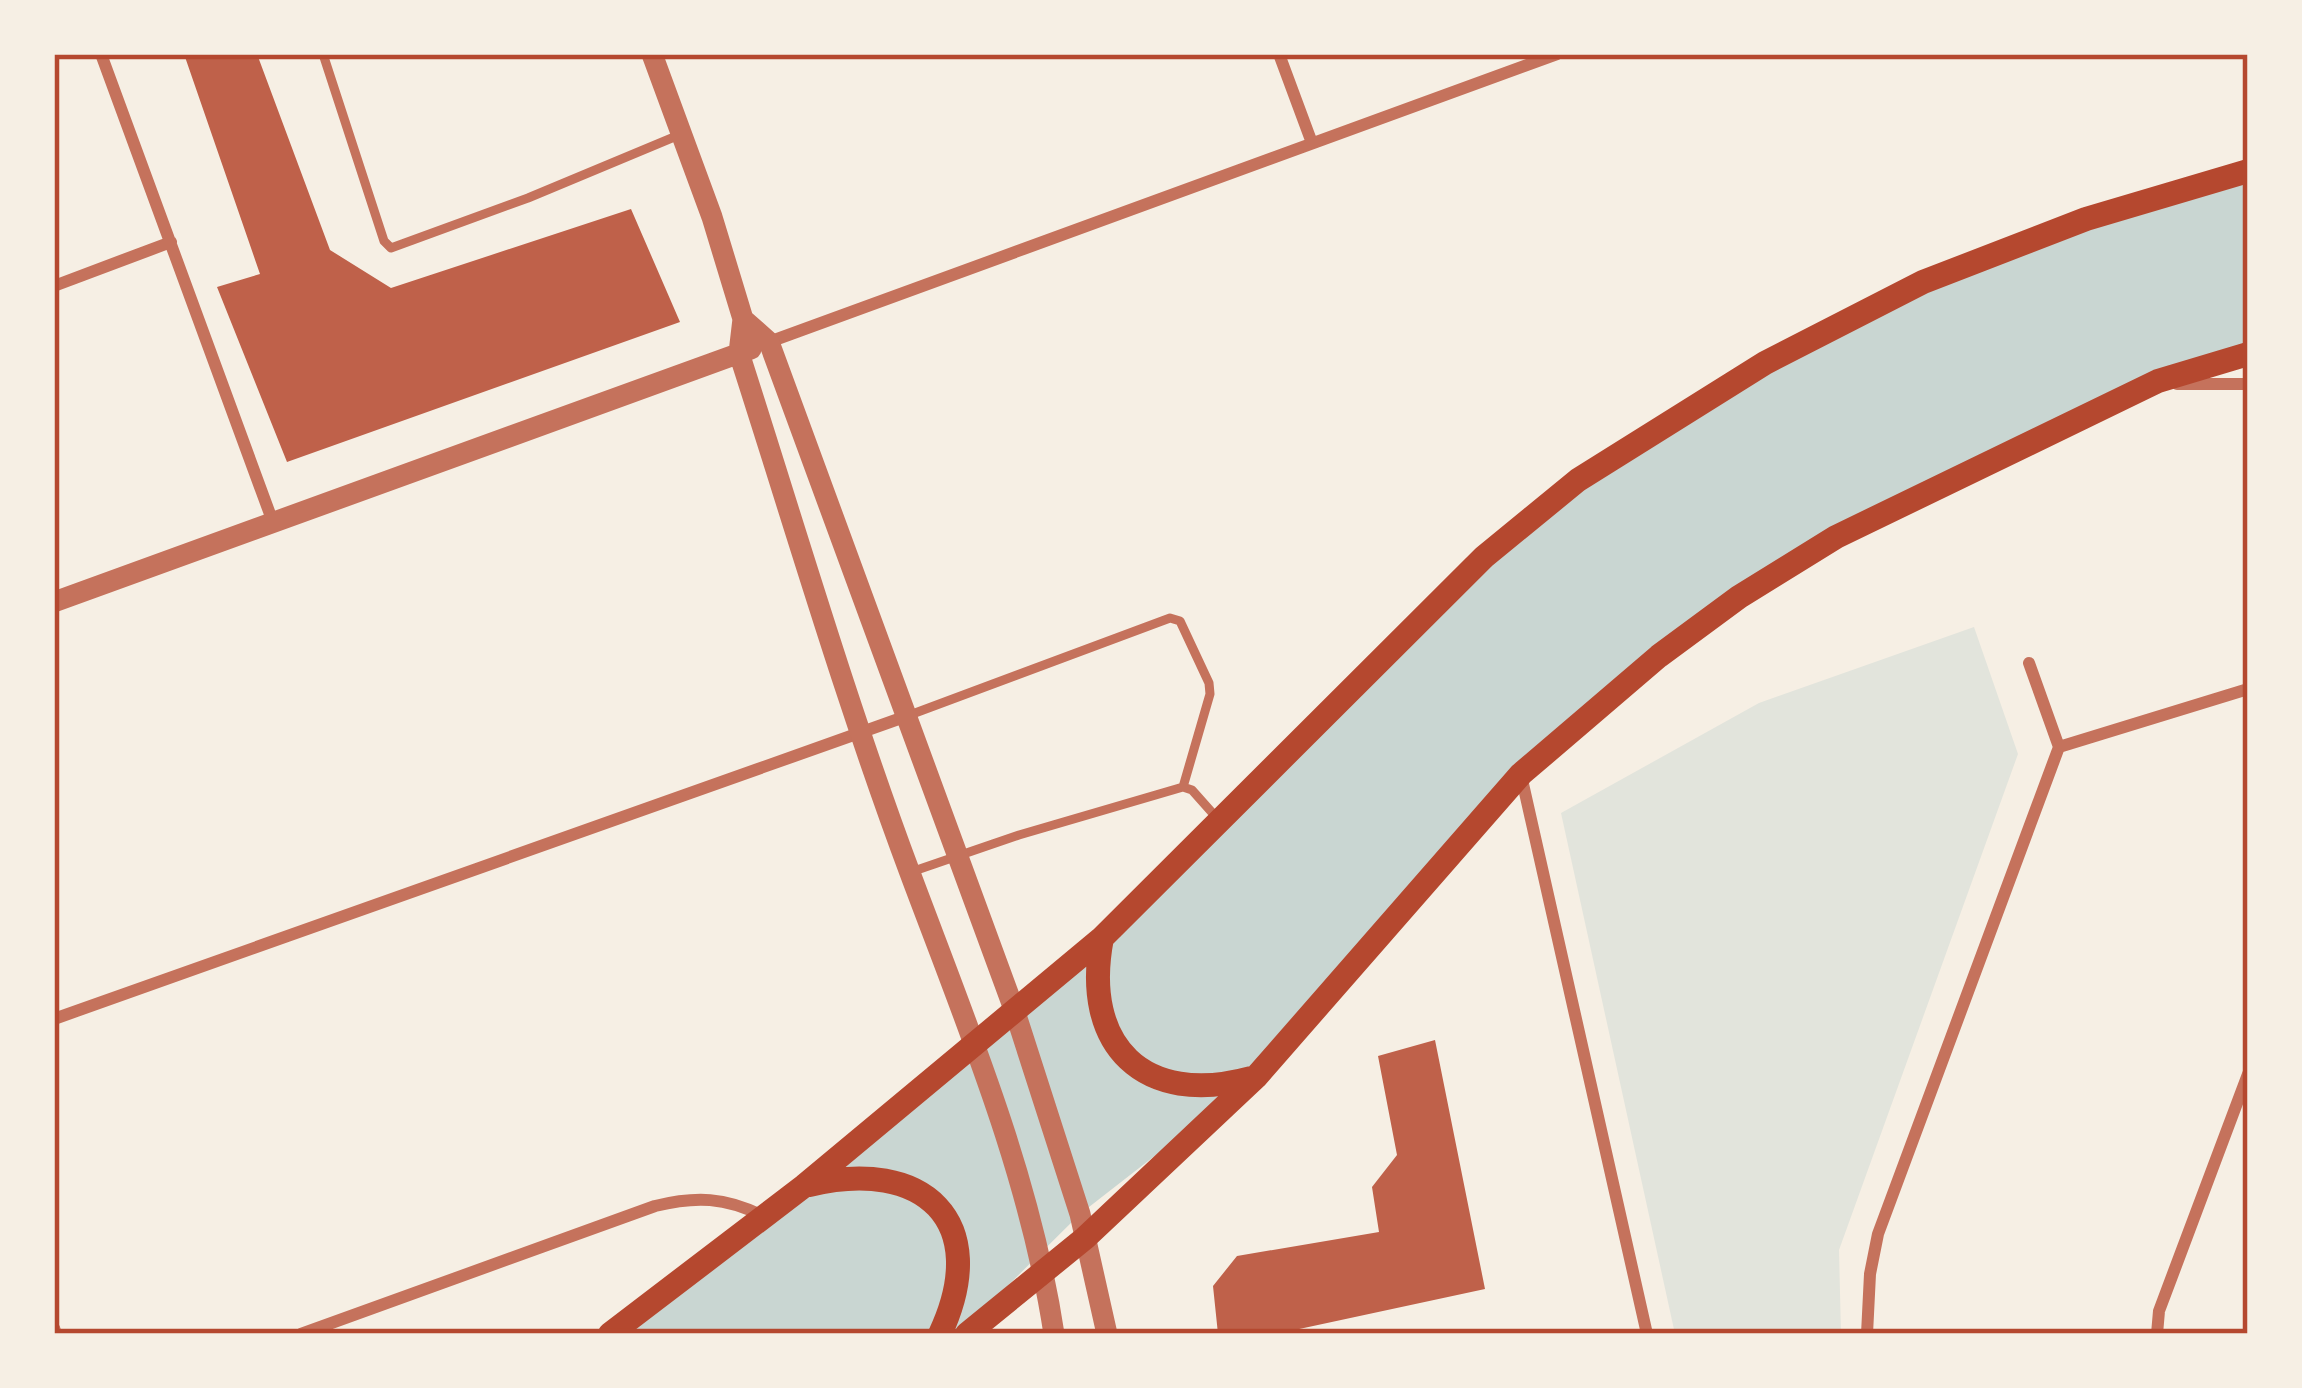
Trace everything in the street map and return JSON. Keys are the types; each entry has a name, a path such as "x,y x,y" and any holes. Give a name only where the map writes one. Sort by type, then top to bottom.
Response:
{"main road":[{"path":"610,1334 804,1186 1102,938 1484,557 1578,480 1765,363 1923,282 2086,219 2246,170"},
{"path":"951,1330 1044,1272 1083,1226 1256,1077 1521,774 1659,656 1739,597 1836,537 2158,381 2248,354"},
{"path":"1102,938 1096,969 1104,1024 1129,1064 1155,1078 1222,1086 1256,1077"},
{"path":"804,1186 839,1178 887,1181 932,1200 952,1225 960,1266 951,1330"}],"street":[{"path":"101,54 274,525"},
{"path":"652,54 743,319 739,353 862,735 987,1082 1036,1240 1054,1334"},
{"path":"1279,54 1312,142"},
{"path":"54,602 1557,54"},
{"path":"54,286 171,242"},
{"path":"743,319 769,342 1015,1012 1083,1226 1107,1334"},
{"path":"2158,381 2248,384"},
{"path":"1867,1334 1878,1234 2060,747 2029,663"},
{"path":"2060,747 2248,689"},
{"path":"54,1019 908,716"},
{"path":"1521,774 1647,1334"},
{"path":"2157,1334 2159,1311 2248,1074"},
{"path":"301,1334 676,1201 725,1199 763,1216"}],"lane":[{"path":"323,54 384,242 391,248 681,134"},
{"path":"908,716 1170,618 1180,621 1209,683 1183,787"},
{"path":"909,872 1183,787 1192,790 1220,821"}],"shaded area":[{"path":"2248,171 2248,354 1836,537 1521,774 1256,1077 1080,1214 959,1334 610,1334 974,1045 1578,480 1923,282"},
{"path":"1974,627 2018,754 1839,1250 1841,1334 1675,1334 1561,813 1759,703"}],"building":[{"path":"184,54 257,54 330,250 391,288 631,209 680,322 287,462 217,287 260,274"},
{"path":"1435,1040 1485,1289 1276,1334 1218,1334 1213,1286 1237,1256 1379,1232 1372,1187 1397,1155 1378,1056"}]}
